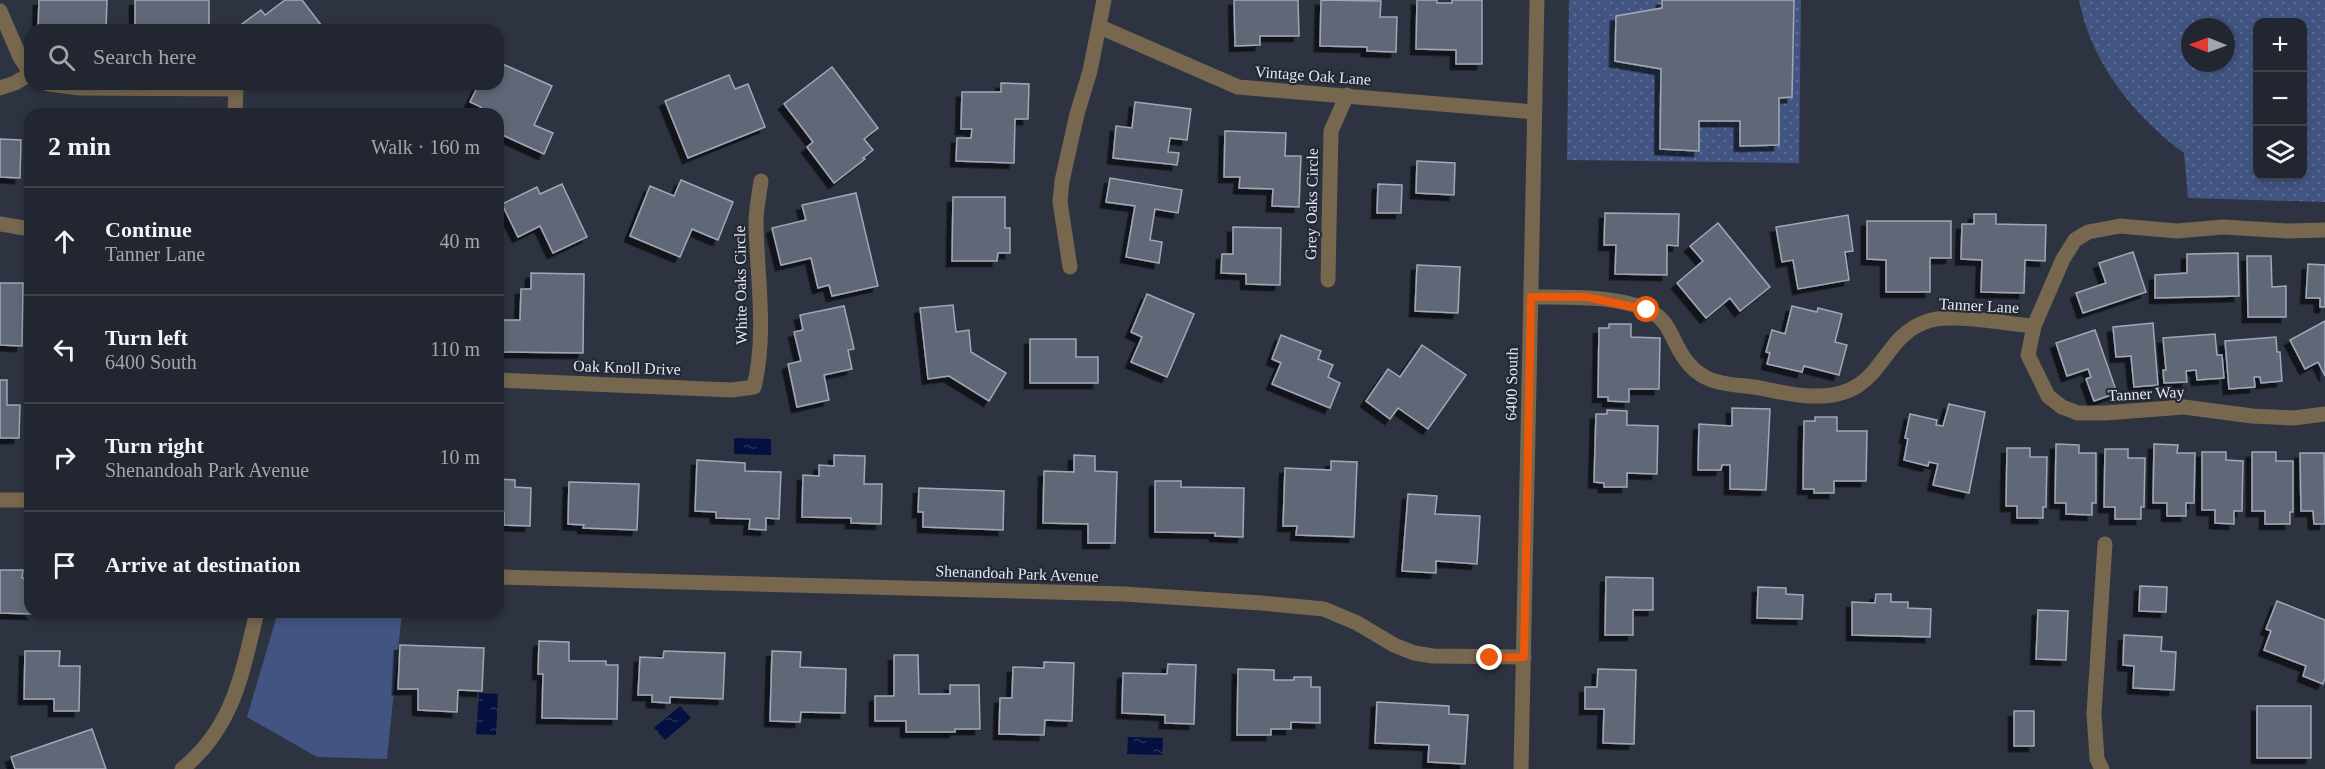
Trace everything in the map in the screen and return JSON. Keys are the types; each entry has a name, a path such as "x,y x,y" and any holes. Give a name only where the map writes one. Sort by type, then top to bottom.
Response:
{"street":[{"path":"1070,267 1060,202 1062,181 1100,27 1104,0"},
{"name":"6400 South","path":"1521,769 1537,0"},
{"path":"0,11 24,63"},
{"name":"Vintage Oak Lane","path":"1100,27 1238,87 1534,112"},
{"path":"0,88 24,76"},
{"path":"236,90 236,108"},
{"name":"Grey Oaks Circle","path":"1328,280 1331,131 1347,95"},
{"name":"White Oaks Circle","path":"754,387 760,364 760,287 756,221 761,182"},
{"path":"0,224 24,228"},
{"name":"Tanner Lane","path":"1531,297 1587,297 1647,310 1667,324 1685,360 1701,375 1720,382 1812,396 1836,394 1857,387 1872,375 1909,331 1927,321 1959,319 2034,326 2069,247 2088,232 2120,226 2177,231 2223,227 2281,231 2325,230"},
{"name":"Tanner Way","path":"2034,326 2028,355 2048,396 2071,411 2096,414 2184,407 2252,416 2294,418 2325,414"},
{"name":"Oak Knoll Drive","path":"504,380 732,390 754,387"},
{"path":"0,500 24,500"},
{"path":"2102,769 2097,759 2094,713 2105,544"},
{"name":"Shenandoah Park Avenue","path":"504,577 1124,594 1261,603 1324,609 1357,623 1394,645 1414,653 1433,656 1524,657"},
{"path":"182,769 197,757 228,713 245,667 256,618"}],"shaded area":[{"path":"1569,0 1662,0 1662,8 1616,16 1615,60 1661,69 1662,150 1699,151 1699,121 1740,121 1741,146 1778,145 1779,98 1792,97 1794,0 1801,0 1799,163 1567,160"},
{"path":"2079,0 2325,0 2325,202 2188,198 2184,153 2132,105 2104,66 2093,45"},
{"path":"276,618 401,618 387,759 317,757 247,717"}],"water":[{"path":"734,438 771,439 771,455 734,454"},
{"path":"479,693 498,694 496,735 476,734"},
{"path":"680,706 691,718 665,740 654,728"},
{"path":"1128,737 1163,738 1162,755 1127,754"}],"building":[{"path":"39,0 107,0 106,24 38,24"},
{"path":"135,0 209,0 209,24 135,24"},
{"path":"285,0 302,0 320,24 242,24 261,10 265,15"},
{"path":"1234,0 1298,0 1299,36 1260,36 1260,45 1235,46"},
{"path":"1321,0 1381,1 1380,17 1397,17 1396,52 1367,51 1367,47 1320,46"},
{"path":"1417,0 1452,3 1452,0 1482,0 1482,64 1456,64 1456,50 1416,49"},
{"path":"1662,0 1794,0 1792,97 1779,98 1779,145 1740,146 1740,121 1699,121 1699,151 1660,149 1661,69 1615,61 1616,16 1662,8"},
{"path":"504,65 552,86 534,125 553,133 544,154 504,136 504,108 480,108 470,102 476,90 504,90"},
{"path":"832,67 878,128 864,139 873,150 834,183 807,147 813,142 784,104"},
{"path":"729,75 735,89 748,84 765,127 688,158 665,101"},
{"path":"1001,83 1029,84 1028,119 1015,119 1014,163 956,161 957,138 971,138 972,129 961,129 962,92 1001,92"},
{"path":"1135,102 1191,109 1187,140 1170,138 1168,152 1179,153 1177,165 1113,158 1116,126 1132,128"},
{"path":"1225,131 1286,133 1285,156 1301,156 1299,207 1272,206 1273,189 1239,188 1240,177 1224,177"},
{"path":"0,139 21,140 20,178 0,177"},
{"path":"1417,161 1455,163 1454,195 1416,193"},
{"path":"1110,178 1182,190 1178,213 1155,209 1150,240 1162,242 1159,263 1126,257 1135,206 1106,202"},
{"path":"681,180 733,202 718,240 692,229 680,257 630,236 650,186 674,196"},
{"path":"562,184 587,237 553,253 540,226 518,237 504,208 504,203 537,187 540,194"},
{"path":"1378,184 1402,185 1401,213 1377,213"},
{"path":"856,193 878,286 832,296 829,285 818,288 811,258 781,265 772,228 806,220 802,205"},
{"path":"953,197 1005,197 1005,228 1010,228 1010,253 998,253 997,261 952,261"},
{"path":"1605,213 1679,214 1678,246 1667,245 1667,275 1615,274 1616,245 1604,245"},
{"path":"1974,214 1996,214 1996,224 2046,225 2045,261 2025,260 2024,293 1981,292 1982,260 1961,259 1962,224 1974,224"},
{"path":"1848,215 1853,251 1845,252 1849,280 1798,289 1793,260 1782,262 1776,227"},
{"path":"1867,221 1951,221 1951,258 1930,258 1930,292 1886,292 1886,260 1867,259"},
{"path":"1718,223 1770,287 1740,311 1730,298 1706,318 1677,283 1703,261 1690,246"},
{"path":"1233,227 1281,228 1280,285 1246,284 1246,274 1221,273 1222,254 1233,254"},
{"path":"2133,252 2146,292 2083,313 2076,293 2106,283 2099,263"},
{"path":"2238,253 2239,296 2155,298 2155,275 2187,273 2187,254"},
{"path":"2247,256 2271,256 2272,287 2286,286 2286,317 2248,317"},
{"path":"2308,264 2325,265 2325,307 2320,307 2320,298 2306,298"},
{"path":"1417,265 1460,267 1458,313 1415,311"},
{"path":"531,273 584,274 583,353 504,352 504,320 520,320 521,289 531,289"},
{"path":"0,283 23,283 22,346 0,345"},
{"path":"1147,294 1194,314 1167,377 1131,362 1142,337 1131,332"},
{"path":"953,305 956,332 969,330 971,352 1006,373 989,401 949,376 928,379 920,308"},
{"path":"844,306 854,349 848,350 852,369 824,375 829,400 797,407 788,364 801,361 794,332 803,330 800,315"},
{"path":"1792,306 1817,312 1818,308 1842,314 1835,342 1847,345 1839,375 1804,366 1802,372 1767,364 1770,353 1766,352 1772,330 1785,334"},
{"path":"2325,321 2325,376 2318,362 2305,369 2290,340"},
{"path":"2153,323 2158,385 2134,387 2131,356 2116,357 2113,327"},
{"path":"1609,324 1631,324 1631,337 1660,338 1659,389 1629,389 1629,402 1608,401 1608,397 1598,397 1599,328 1609,328"},
{"path":"2095,330 2117,393 2094,401 2086,379 2091,377 2088,369 2067,376 2056,343"},
{"path":"2215,334 2217,355 2222,355 2224,378 2197,380 2196,370 2186,371 2187,382 2164,383 2163,370 2166,370 2163,338"},
{"path":"1281,335 1321,351 1318,359 1333,365 1328,377 1340,383 1330,408 1272,384 1281,363 1272,359"},
{"path":"2276,337 2277,352 2280,352 2282,381 2261,383 2260,377 2254,377 2255,387 2229,389 2225,341"},
{"path":"1030,339 1076,339 1076,357 1098,357 1098,383 1030,383"},
{"path":"1422,345 1466,375 1428,429 1398,408 1390,419 1366,401 1388,369 1400,377"},
{"path":"0,380 7,380 7,405 20,405 19,438 0,438"},
{"path":"1949,404 1985,412 1969,493 1933,485 1938,464 1929,462 1928,466 1904,460 1908,439 1905,438 1910,414 1937,420 1936,425 1943,426"},
{"path":"1732,408 1770,409 1766,490 1730,489 1730,465 1722,465 1721,470 1698,470 1699,424 1732,426"},
{"path":"1607,410 1627,411 1627,425 1658,426 1657,474 1627,473 1627,487 1604,487 1604,483 1594,482 1596,414 1607,414"},
{"path":"1815,417 1837,417 1837,431 1867,431 1866,481 1834,481 1834,493 1814,493 1814,489 1803,489 1804,421 1815,421"},
{"path":"2056,444 2079,445 2079,453 2096,453 2096,503 2092,503 2092,515 2066,514 2066,503 2055,503"},
{"path":"2154,444 2178,445 2177,453 2195,453 2194,503 2186,503 2186,516 2167,516 2167,503 2153,503"},
{"path":"2007,448 2030,448 2030,457 2047,457 2046,507 2043,507 2043,518 2017,518 2017,506 2006,506"},
{"path":"2105,449 2128,449 2128,458 2145,458 2144,507 2141,507 2141,519 2115,519 2115,507 2104,507"},
{"path":"2202,452 2226,452 2226,460 2243,461 2242,511 2234,511 2234,524 2215,523 2215,510 2202,510"},
{"path":"2252,452 2276,452 2276,461 2293,461 2293,512 2290,512 2290,524 2265,524 2265,511 2252,511"},
{"path":"2300,453 2324,453 2325,524 2314,524 2313,511 2301,511"},
{"path":"834,455 865,456 864,484 882,484 881,524 851,523 851,518 802,517 803,475 819,476 819,465 834,466"},
{"path":"1074,455 1095,456 1095,471 1117,472 1115,543 1088,543 1088,524 1043,523 1044,471 1074,472"},
{"path":"697,460 745,463 745,471 781,472 779,519 766,518 766,530 749,529 750,519 716,518 716,512 695,511"},
{"path":"1331,461 1357,462 1354,537 1296,535 1297,526 1283,526 1285,468 1331,470"},
{"path":"504,479 515,480 515,487 531,488 530,526 504,525"},
{"path":"1155,481 1181,481 1181,487 1244,488 1243,537 1215,536 1215,533 1155,532"},
{"path":"569,482 639,484 637,530 583,528 584,525 568,524"},
{"path":"919,488 1004,491 1003,530 923,527 923,512 918,512"},
{"path":"1408,494 1437,496 1435,514 1480,516 1477,564 1436,561 1436,573 1402,571"},
{"path":"0,570 23,570 24,614 0,613"},
{"path":"1606,577 1653,578 1653,610 1633,610 1633,635 1605,635"},
{"path":"2140,586 2167,587 2166,612 2139,611"},
{"path":"1758,587 1786,588 1786,594 1803,595 1802,619 1757,618"},
{"path":"1876,594 1891,594 1891,602 1908,602 1908,608 1931,609 1930,637 1852,635 1852,602 1875,603"},
{"path":"2277,601 2325,620 2325,678 2323,684 2303,676 2306,666 2264,650 2271,631 2266,629"},
{"path":"2038,610 2068,611 2066,660 2036,659"},
{"path":"2124,635 2162,637 2161,651 2176,652 2174,690 2133,688 2134,666 2123,665"},
{"path":"539,641 569,642 569,661 606,661 606,665 618,665 617,719 542,718 543,674 538,674"},
{"path":"400,645 484,648 482,691 458,690 457,712 418,710 418,689 398,689"},
{"path":"25,651 60,651 59,666 80,666 79,711 54,711 54,699 24,699"},
{"path":"664,651 725,653 723,699 670,697 670,703 652,702 652,695 638,695 640,657 663,658"},
{"path":"772,651 801,652 800,667 846,669 845,713 801,712 800,722 770,721"},
{"path":"894,655 918,655 919,694 950,694 950,685 979,685 980,729 955,729 955,732 906,732 906,721 875,721 875,696 894,696"},
{"path":"1044,662 1074,663 1072,721 1045,720 1044,735 999,734 1000,698 1012,698 1013,667 1044,668"},
{"path":"1168,664 1196,665 1194,724 1165,723 1165,715 1122,713 1123,673 1167,674"},
{"path":"1238,669 1274,670 1274,680 1311,677 1311,687 1320,687 1320,723 1291,722 1291,729 1271,729 1271,735 1237,735"},
{"path":"1598,669 1636,670 1634,744 1603,743 1604,709 1585,709 1585,687 1597,687"},
{"path":"1377,702 1449,706 1449,714 1468,715 1465,764 1428,762 1429,745 1375,743"},
{"path":"2257,706 2311,706 2311,758 2257,758"},
{"path":"2014,711 2034,711 2034,746 2014,746"},
{"path":"92,729 106,769 15,769 11,757"}],"route":[{"path":"1490,658 1524,657 1531,297 1587,297 1647,310"}]}
